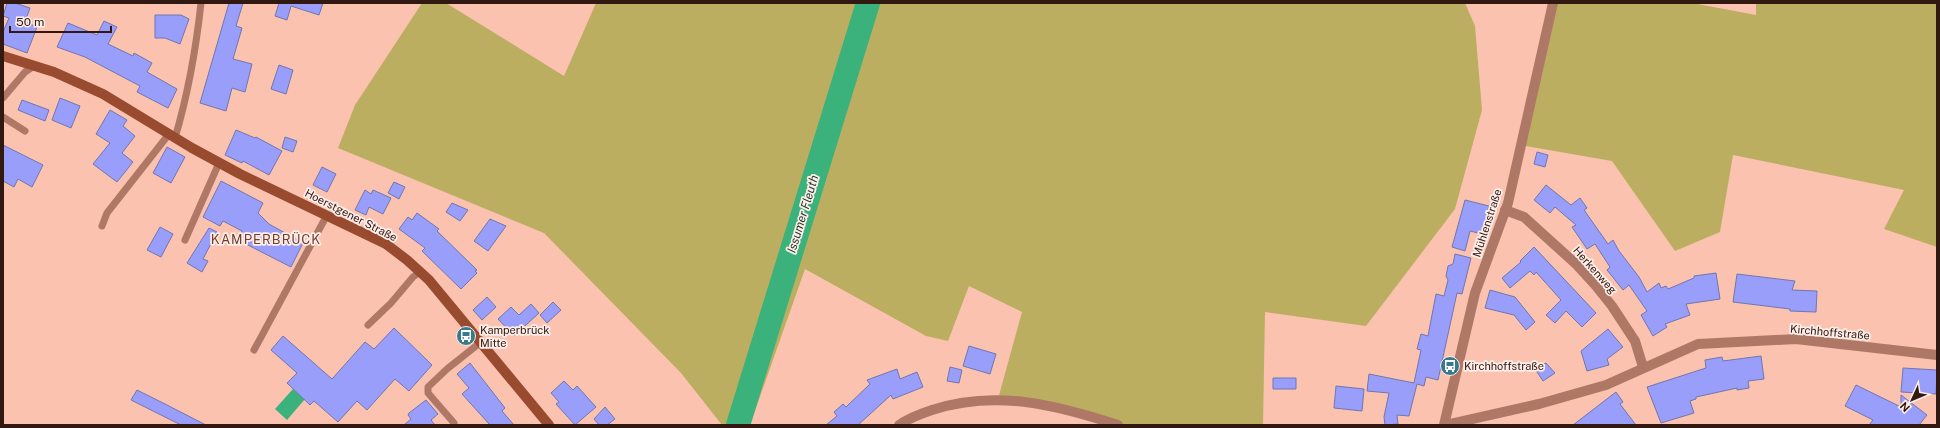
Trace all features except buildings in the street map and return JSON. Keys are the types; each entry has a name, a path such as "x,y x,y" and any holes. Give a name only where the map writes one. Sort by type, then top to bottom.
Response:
{"main road":[{"name":"Hoerstgener Straße","path":"3,56 54,72 103,94 219,163 386,244 420,272 481,342 549,425"}],"street":[{"name":"Mühlenstraße","path":"1445,425 1476,293 1505,210 1553,3"},
{"name":"Herkenweg","path":"1505,210 1524,217 1552,241 1586,275 1625,325 1635,341 1643,367"},
{"name":"Kirchhoffstraße","path":"1445,425 1539,404 1606,385 1643,367 1698,344 1796,339 1937,355"},
{"path":"899,425 909,418 946,405 998,399 1020,400 1054,406 1118,425"}],"lane":[{"path":"102,226 107,213 172,136 187,92 198,38 201,3"},
{"path":"3,98 25,72 34,66"},
{"path":"3,117 25,131"},
{"path":"185,240 219,163"},
{"path":"254,350 327,215"},
{"path":"368,326 391,303 413,277 420,272"},
{"path":"454,423 428,393 428,387 447,369 481,342"}],"shaded area":[{"path":"422,3 446,3 564,76 596,3 1465,3 1475,26 1482,110 1455,209 1366,326 1265,312 1263,425 1118,425 998,399 1022,312 969,286 948,341 926,336 805,269 750,425 722,425 681,373 544,233 338,148 355,105"},
{"path":"1553,3 1692,3 1756,15 1756,3 1937,3 1937,247 1884,229 1904,190 1733,155 1720,232 1675,251 1612,161 1520,145"},
{"path":"293,389 305,399 287,420 275,409"}],"waterway":[{"name":"Issumer Fleuth","path":"738,425 868,3"}],"place":[{"name":"Kamperbrück Mitte","path":"466,336"},
{"name":"Kirchhoffstraße","path":"1450,366"}],"district":[{"name":"KAMPERBRÜCK","path":"266,239"}]}
